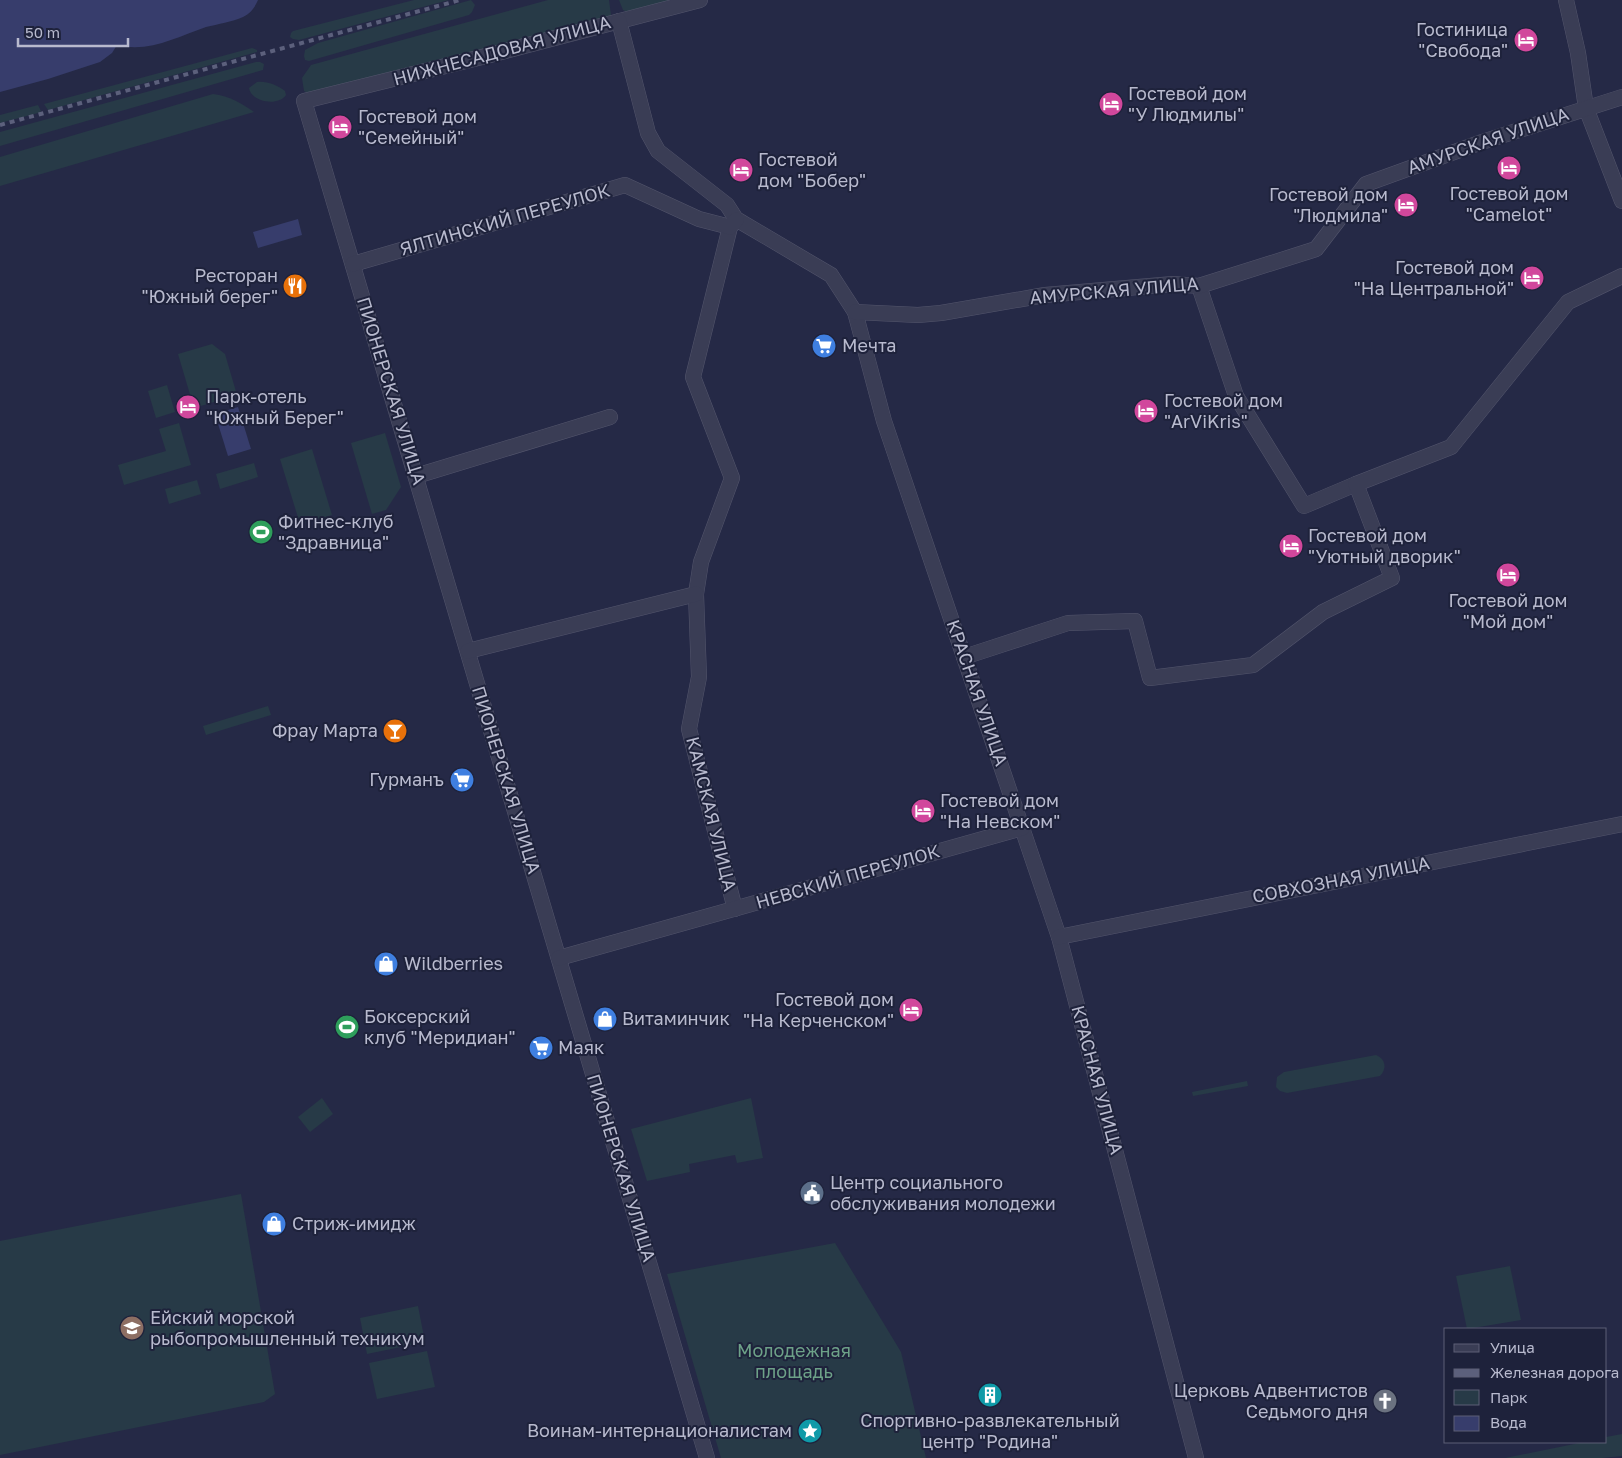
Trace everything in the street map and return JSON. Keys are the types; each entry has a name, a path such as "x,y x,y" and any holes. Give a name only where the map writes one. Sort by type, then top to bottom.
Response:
{"street":[{"name":"НИЖНЕСАДОВАЯ УЛИЦА","path":"304,101 700,0"},
{"path":"1566,0 1578,53 1586,108 1622,202"},
{"name":"КРАСНАЯ УЛИЦА","path":"619,21 648,133 653,145 664,156 727,205 733,223 831,275 855,312 884,421 1059,937 1196,1458"},
{"name":"АМУРСКАЯ УЛИЦА","path":"855,312 918,315 941,313 1045,295 1173,284 1199,286 1316,249 1366,184 1482,142 1622,97"},
{"name":"ПИОНЕРСКАЯ УЛИЦА","path":"304,101 708,1458"},
{"name":"ЯЛТИНСКИЙ ПЕРЕУЛОК","path":"353,264 625,185 699,219 733,223"},
{"name":"КАМСКАЯ УЛИЦА","path":"733,223 694,377 732,478 701,562 696,594 699,678 689,728 735,909"},
{"path":"1199,286 1236,396 1304,506 1451,447 1568,302 1622,276"},
{"path":"416,476 610,416"},
{"path":"964,657 1068,622 1135,621 1150,678 1253,665 1323,612 1392,578 1356,484"},
{"path":"468,651 696,594"},
{"name":"СОВХОЗНАЯ УЛИЦА","path":"1059,937 1622,824"},
{"name":"НЕВСКИЙ ПЕРЕУЛОК","path":"559,958 1022,828"}],"green space":[{"path":"414,0 449,0 299,40 290,37 293,31"},
{"path":"471,0 475,5 469,15 309,61 305,60 305,50 318,43"},
{"path":"548,0 609,0 611,15 609,18 308,93 304,91 302,78 311,65"},
{"path":"619,0 680,0 627,12 623,10"},
{"path":"252,48 257,50 257,52 48,110 44,104"},
{"path":"256,62 264,64 263,70 0,146 0,132"},
{"path":"257,82 275,85 285,91 286,95 277,101 259,100 254,97 249,88"},
{"path":"213,94 235,100 254,112 0,186 0,157"},
{"path":"38,105 41,111 38,113 0,123 0,115"},
{"path":"212,344 225,354 237,395 194,408 178,354"},
{"path":"167,385 175,412 156,418 148,391"},
{"path":"179,423 191,465 124,485 118,465 166,451 159,429"},
{"path":"385,433 401,487 386,510 372,514 351,443"},
{"path":"312,449 332,515 300,524 280,459"},
{"path":"254,463 258,477 220,489 216,474"},
{"path":"197,480 201,494 169,504 165,489"},
{"path":"268,706 271,715 206,735 203,726"},
{"path":"1376,1055 1384,1062 1384,1070 1380,1076 1287,1093 1280,1091 1276,1087 1277,1077 1284,1072"},
{"path":"1247,1081 1248,1086 1193,1096 1192,1092"},
{"path":"322,1098 333,1114 310,1132 298,1117"},
{"path":"751,1098 763,1158 737,1163 735,1155 689,1164 690,1172 647,1181 631,1129"},
{"name":"Ейский морской рыбопромышленный техникум","path":"241,1194 275,1394 264,1402 0,1455 0,1241"},
{"name":"Молодежная площадь","path":"835,1243 901,1352 926,1458 721,1458 667,1274"},
{"path":"1510,1266 1521,1320 1467,1328 1456,1276"},
{"path":"418,1306 425,1342 367,1354 360,1318"},
{"path":"427,1351 435,1387 377,1399 369,1363"},
{"path":"1622,1434 1622,1456 1602,1458 1505,1458 1579,1443 1607,1443 1607,1437"}],"water":[{"path":"0,0 258,0 250,12 239,19 206,27 163,43 140,47 117,45 112,53 100,62 0,92"},
{"path":"298,219 302,235 258,248 253,232"},
{"path":"238,407 251,449 228,456 215,414"}],"railway":[{"path":"0,125 460,0"}],"place":[{"name":"Гостиница \"Свобода\"","path":"1526,40"},
{"name":"Гостевой дом \"У Людмилы\"","path":"1111,104"},
{"name":"Гостевой дом \"Семейный\"","path":"340,127"},
{"name":"Гостевой дом \"Camelot\"","path":"1509,168"},
{"name":"Гостевой дом \"Бобер\"","path":"741,170"},
{"name":"Гостевой дом \"Людмила\"","path":"1406,205"},
{"name":"Гостевой дом \"На Центральной\"","path":"1532,278"},
{"name":"Ресторан \"Южный берег\"","path":"295,286"},
{"name":"Мечта","path":"824,346"},
{"name":"Парк-отель \"Южный Берег\"","path":"188,407"},
{"name":"Гостевой дом \"ArViKris\"","path":"1146,411"},
{"name":"Фитнес-клуб \"Здравница\"","path":"261,532"},
{"name":"Гостевой дом \"Уютный дворик\"","path":"1291,546"},
{"name":"Гостевой дом \"Мой дом\"","path":"1508,575"},
{"name":"Фрау Марта","path":"395,731"},
{"name":"Гурманъ","path":"462,780"},
{"name":"Гостевой дом \"На Невском\"","path":"923,811"},
{"name":"Wildberries","path":"386,964"},
{"name":"Гостевой дом \"На Керченском\"","path":"911,1010"},
{"name":"Витаминчик","path":"605,1019"},
{"name":"Боксерский клуб \"Меридиан\"","path":"347,1027"},
{"name":"Маяк","path":"541,1048"},
{"name":"Центр социального обслуживания молодежи","path":"812,1193"},
{"name":"Стриж-имидж","path":"274,1224"},
{"name":"Ейский морской рыбопромышленный техникум","path":"132,1328"},
{"name":"Спортивно-развлекательный центр \"Родина\"","path":"990,1395"},
{"name":"Церковь Адвентистов Седьмого дня","path":"1385,1401"},
{"name":"Воинам-интернационалистам","path":"810,1431"}]}
